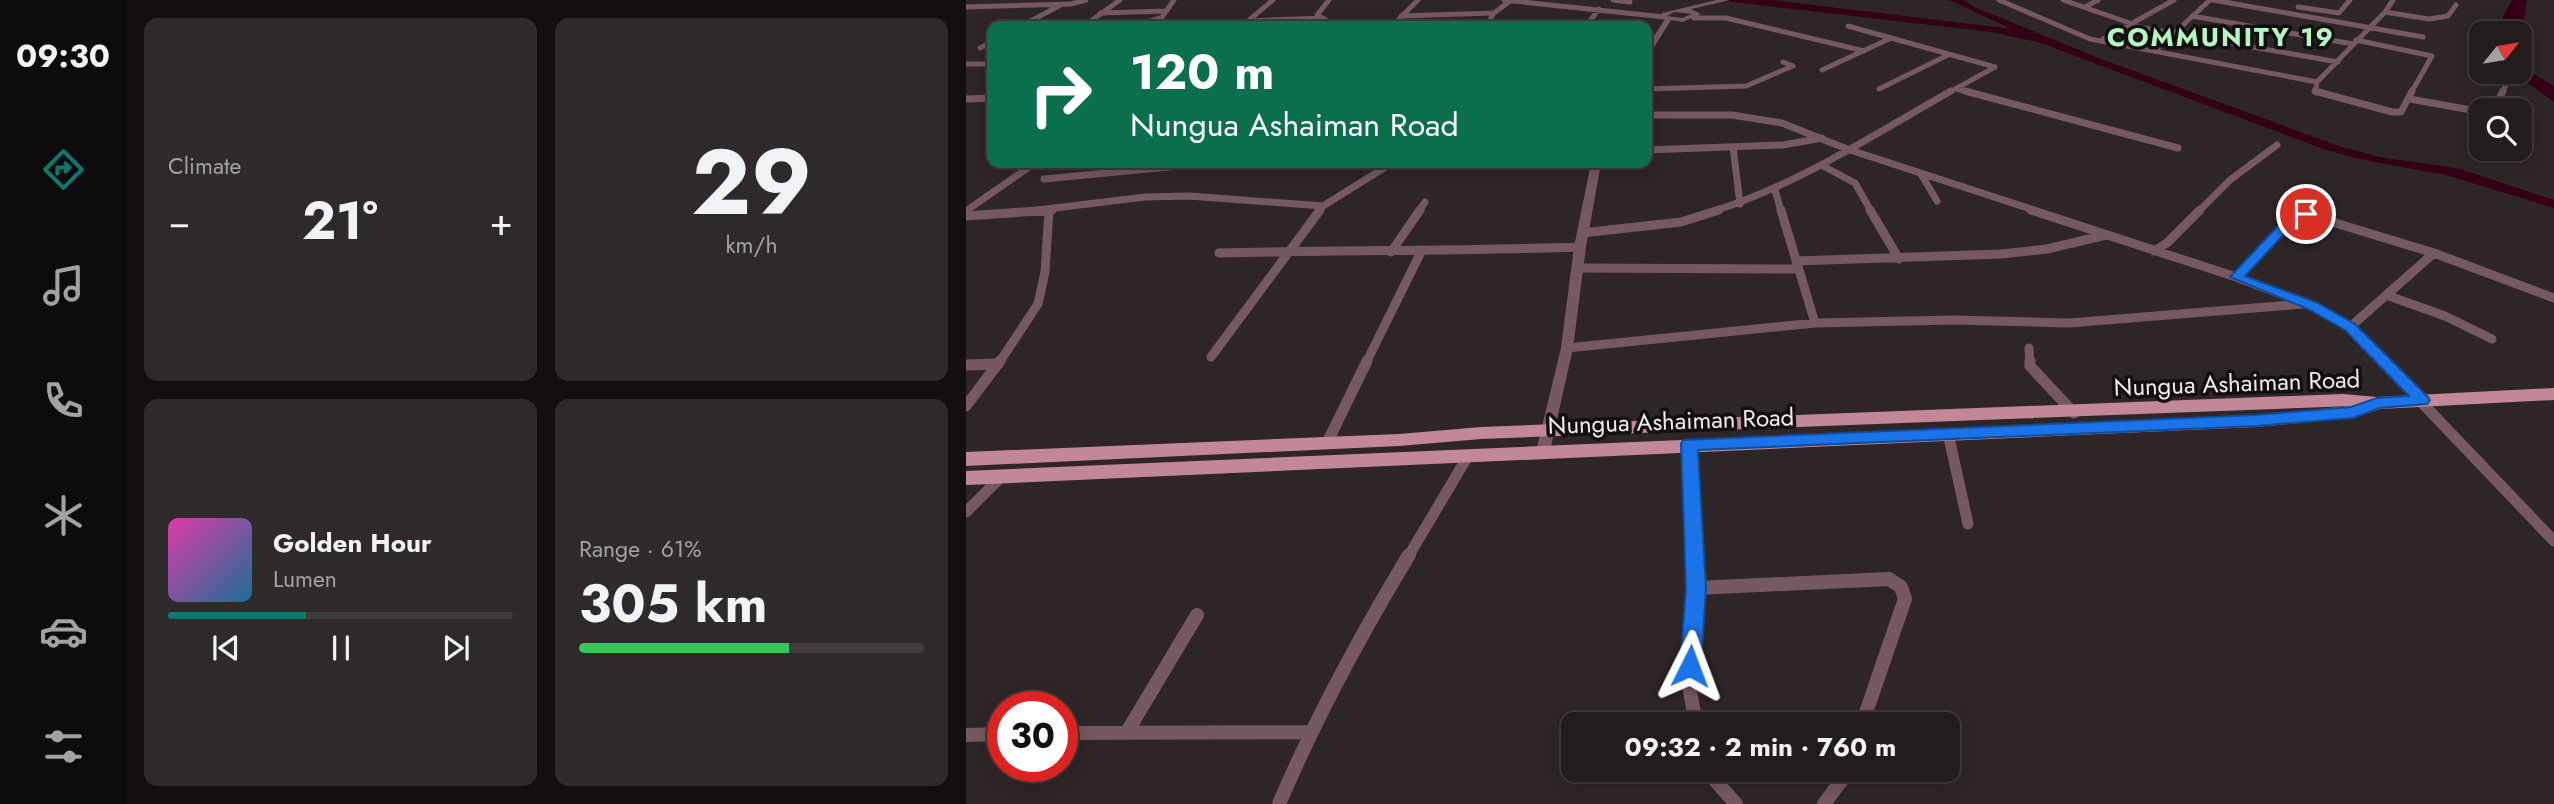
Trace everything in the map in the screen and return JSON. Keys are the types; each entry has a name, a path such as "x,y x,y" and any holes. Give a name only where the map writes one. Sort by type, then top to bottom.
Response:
{"main road":[{"name":"Nungua Ashaiman Road","path":"966,478 1689,444 2236,422 2377,403 2554,394"},
{"name":"Nungua Ashaiman Road","path":"966,459 1547,431 2348,406"}],"street":[{"path":"966,7 1062,5 1086,0"},
{"path":"1090,21 1120,0"},
{"path":"1152,21 1160,19 1174,0"},
{"path":"1248,21 1273,0"},
{"path":"1326,21 1317,15 1329,0"},
{"path":"1396,21 1418,0"},
{"path":"1504,0 1642,13 1683,20 1712,3"},
{"path":"1613,0 1630,2"},
{"path":"1999,0 2070,33 2100,41 2317,82"},
{"path":"2063,0 2172,34 2338,62"},
{"path":"2085,7 2098,0"},
{"path":"2100,41 2174,0"},
{"path":"2155,51 2211,0 2423,37"},
{"path":"2257,0 2283,4"},
{"path":"2339,0 2349,1"},
{"path":"2192,16 2354,42 2432,56 2410,99 2400,111 2392,113 2315,92 2317,82 2338,62 2354,42 2367,27 2385,12 2393,0"},
{"path":"1489,21 1494,13 1510,1"},
{"path":"1652,44 1669,17 1725,1"},
{"path":"2295,7 2339,13 2349,1"},
{"path":"1031,21 1062,5"},
{"path":"2385,12 2442,19 2448,16 2455,5"},
{"path":"966,15 984,7"},
{"path":"1590,21 1599,9"},
{"path":"1100,13 1167,11"},
{"path":"1401,16 1494,13"},
{"path":"1669,17 1695,15 1726,18 1864,51"},
{"path":"1248,21 1323,18"},
{"path":"1583,233 1681,222 1775,190 1823,166 1847,149 1995,68 1848,26"},
{"path":"1822,70 1889,39"},
{"path":"980,48 987,44"},
{"path":"1880,89 1948,55"},
{"path":"1652,89 1746,86 1793,66 1783,62"},
{"path":"966,64 987,64"},
{"path":"1956,89 2178,148"},
{"path":"966,99 987,97"},
{"path":"2410,99 2469,110"},
{"path":"1652,115 1732,115 1782,123 1847,149 2236,277 2307,303 2350,327 2554,541"},
{"path":"1652,150 1783,145 1822,138"},
{"path":"2154,251 2167,243 2183,223 2230,180 2277,145"},
{"path":"1733,146 1740,204"},
{"path":"1823,166 1855,183 1899,259"},
{"path":"966,211 1028,168"},
{"path":"1044,179 1159,168"},
{"path":"1211,357 1323,206 1384,168"},
{"path":"1543,451 1567,348 1580,247 1595,168"},
{"path":"1922,174 1937,201"},
{"path":"1775,190 1815,323"},
{"path":"966,216 1049,210 1100,201 1189,196 1323,206"},
{"path":"1391,252 1425,202"},
{"path":"966,405 998,364 1041,296 1049,210"},
{"path":"2236,277 2300,213 2434,253 2554,298"},
{"path":"1578,268 1797,265 2031,251 2106,235"},
{"path":"1219,253 1421,252 1580,247"},
{"path":"1327,443 1421,252"},
{"path":"2350,327 2434,253"},
{"path":"2386,295 2445,316 2492,339"},
{"path":"1567,348 1815,323 1955,320 2069,323 2307,303"},
{"path":"2029,348 2030,366 2074,413"},
{"path":"966,365 998,364"},
{"path":"1948,433 1968,524"},
{"path":"1689,444 1696,588 1689,686 1694,712"},
{"path":"1279,804 1310,732 1354,646 1468,456"},
{"path":"966,512 1002,476"},
{"path":"1696,588 1889,579 1901,587 1905,599 1866,712"},
{"path":"1127,732 1197,615"},
{"path":"1078,733 1310,732"},
{"path":"966,735 987,734"},
{"path":"1716,782 1735,804"},
{"path":"1825,804 1840,782"}],"shaded area":[{"path":"1716,0 1772,0 2012,29 1949,0 1964,0 1974,7 2101,59 2339,146 2379,157 2457,168 2554,200 2554,208 2446,175 2359,159 2323,149 2038,42 1991,32"},
{"path":"2512,0 2527,0 2524,21 2502,21"},
{"path":"2532,73 2554,86 2554,102 2529,84 2532,84"}],"district":[{"name":"COMMUNITY 19","path":"2221,37"}],"route":[{"path":"1690,666 1696,588 1689,444 2256,421 2353,412 2377,403 2422,400 2350,327 2313,306 2236,277 2295,215 2306,214"}]}
